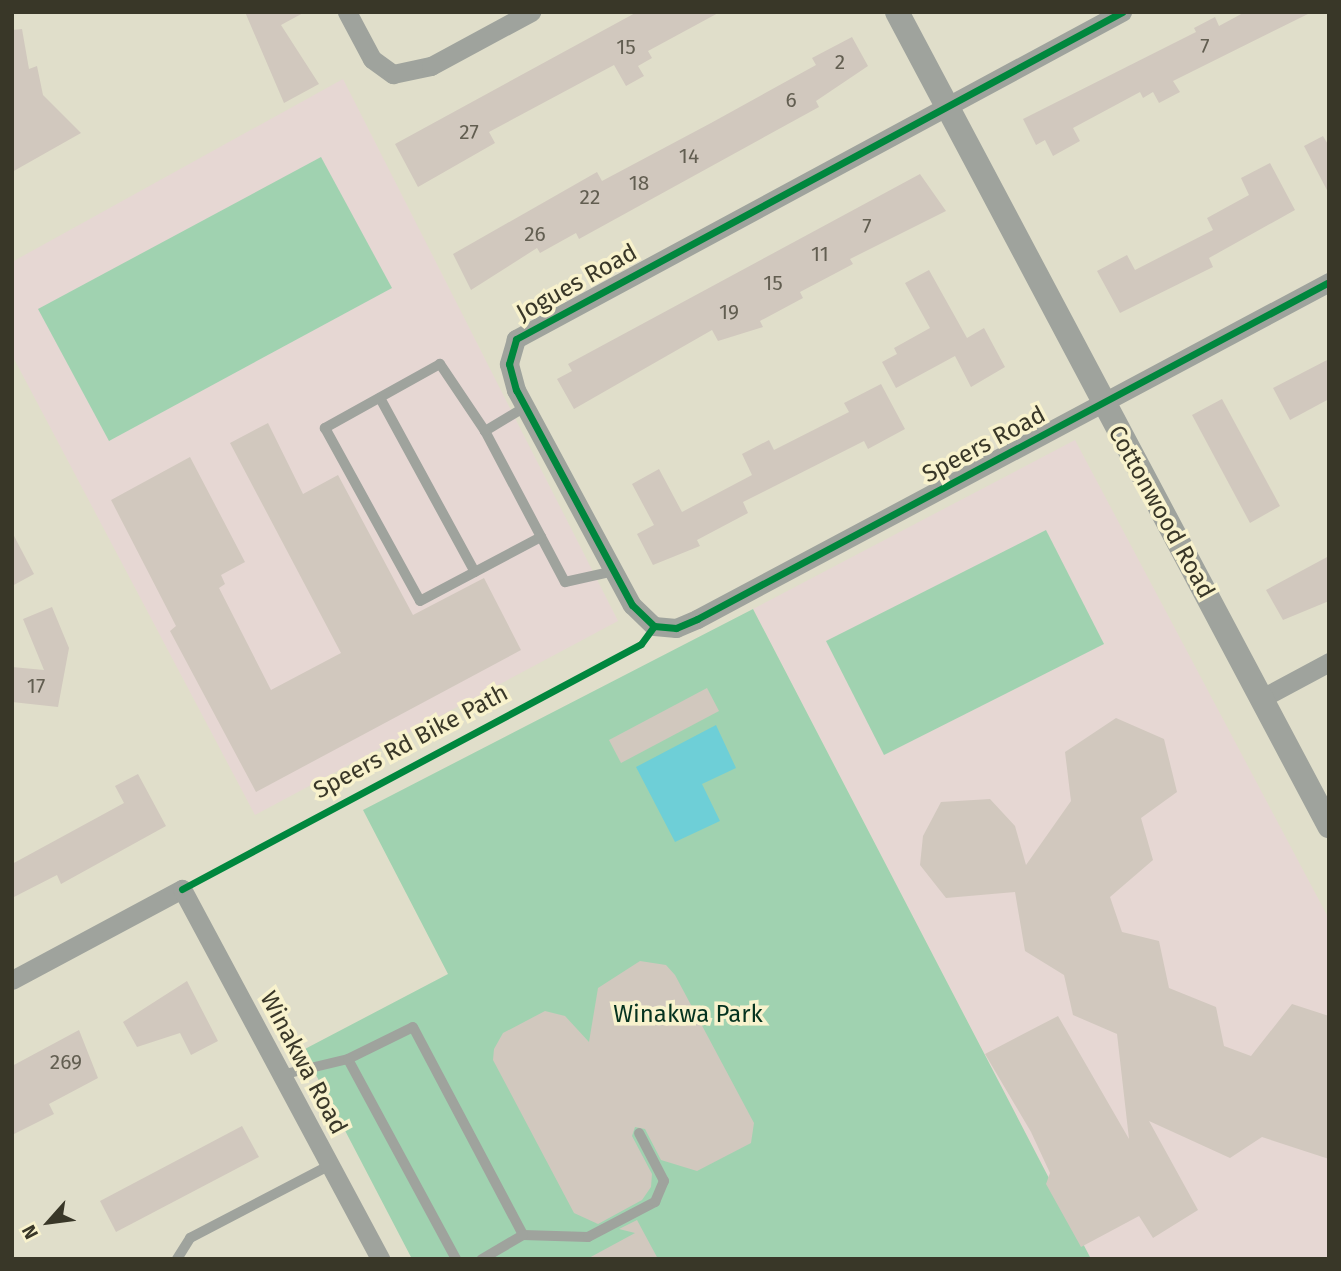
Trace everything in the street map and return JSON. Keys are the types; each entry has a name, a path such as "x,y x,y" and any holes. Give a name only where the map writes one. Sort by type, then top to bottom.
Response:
{"street":[{"path":"347,12 372,60 393,74 431,66 531,12"},
{"name":"Cottonwood Road","path":"897,12 1102,404 1329,826"},
{"name":"Jogues Road","path":"654,626 632,605 525,407 509,364 516,339 1122,12"},
{"name":"Speers Road","path":"654,626 676,628 697,620 1329,282"},
{"path":"1262,698 1329,662"},
{"name":"Winakwa Road","path":"12,981 182,889 380,1259"}],"lane":[{"path":"541,537 420,601 325,428 440,365 485,430 565,582 614,571"},
{"path":"380,398 475,572"},
{"path":"485,430 525,407"},
{"path":"281,1075 348,1059 413,1027 523,1235"},
{"path":"348,1059 456,1259"},
{"path":"482,1259 523,1235 588,1237 655,1202 664,1181 639,1133"},
{"path":"177,1259 190,1238 330,1165"}],"shaded area":[{"path":"343,79 618,621 255,815 12,355 12,262"},
{"path":"1075,440 1329,919 1329,1259 1091,1259 753,609"}],"green space":[{"path":"321,157 392,288 109,441 38,309"},
{"path":"1046,530 1104,644 884,755 826,641"},
{"name":"Winakwa Park","path":"753,609 1091,1259 412,1259 303,1050 448,974 363,810"}],"water":[{"path":"716,725 736,768 702,784 720,821 675,842 636,767"}],"building":[{"path":"245,12 305,12 281,25 319,84 284,103"},
{"path":"637,12 720,12 648,51 652,58 638,66 644,76 626,86 614,65 489,132 495,143 418,187 395,144"},
{"path":"1245,12 1312,12 1173,81 1180,92 1159,103 1153,92 1143,98 1140,92 1073,128 1080,141 1053,156 1045,140 1036,145 1023,119 1196,32 1194,28 1215,17 1219,26"},
{"path":"22,29 29,69 37,66 43,95 81,133 12,172 12,30"},
{"path":"852,37 868,66 816,101 819,107 579,239 576,233 540,253 537,248 471,290 453,254 597,172 602,181 711,123 816,65 812,58"},
{"path":"1323,136 1329,146 1329,194 1304,146"},
{"path":"1270,163 1295,210 1209,258 1213,267 1120,313 1097,271 1127,255 1135,270 1213,230 1207,218 1249,195 1241,178"},
{"path":"920,174 946,211 850,259 853,264 800,292 803,298 760,321 763,327 718,341 712,330 574,409 557,379 572,371 568,364"},
{"path":"929,270 967,338 984,328 1005,367 971,387 955,356 896,388 882,362 897,354 894,348 930,328 905,283"},
{"path":"1329,359 1329,399 1290,420 1273,388"},
{"path":"881,384 905,429 868,449 864,441 743,502 748,513 697,540 700,546 653,565 637,534 654,525 632,484 659,469 682,512 752,475 742,454 769,440 774,450 849,412 844,403"},
{"path":"1222,399 1280,506 1250,523 1192,415"},
{"path":"268,423 303,494 338,475 413,615 484,578 521,650 256,792 170,631 176,626 111,500 190,457 245,562 221,575 225,584 219,588 271,690 341,653 230,443"},
{"path":"12,532 34,574 12,586"},
{"path":"1329,556 1329,601 1283,620 1266,590"},
{"path":"52,607 69,648 58,707 12,702 12,667 44,670 23,619"},
{"path":"707,688 719,711 621,763 609,740"},
{"path":"1116,718 1164,739 1177,792 1141,818 1153,860 1110,897 1122,932 1159,941 1169,988 1216,1007 1224,1046 1251,1056 1292,1004 1329,1016 1329,1159 1262,1137 1230,1158 1149,1121 1198,1210 1153,1238 1139,1216 1081,1247 1046,1184 1050,1173 1031,1132 985,1054 1058,1016 1129,1139 1117,1034 1073,1015 1064,975 1025,951 1015,892 946,898 920,865 923,836 941,802 990,799 1015,826 1026,865 1071,801 1065,752"},
{"path":"138,774 166,826 61,884 57,875 12,898 12,864 124,803 115,786"},
{"path":"640,961 666,965 675,975 754,1123 751,1143 697,1171 661,1160 645,1129 635,1127 632,1136 652,1174 651,1187 642,1200 598,1224 574,1213 493,1060 494,1049 503,1033 545,1011 565,1016 589,1042 598,988"},
{"path":"187,981 218,1041 191,1055 180,1033 137,1047 123,1022"},
{"path":"79,1030 98,1078 49,1104 54,1114 12,1135 12,1066"},
{"path":"242,1126 259,1157 116,1232 100,1201"},
{"path":"637,1220 658,1259 587,1259 635,1233 619,1229"}],"cycle path":[{"path":"654,626 632,605 516,390 509,364 516,339 1122,12"},
{"path":"654,626 676,628 697,619 1329,282"},
{"name":"Speers Rd Bike Path","path":"182,889 641,644 654,626"}]}
